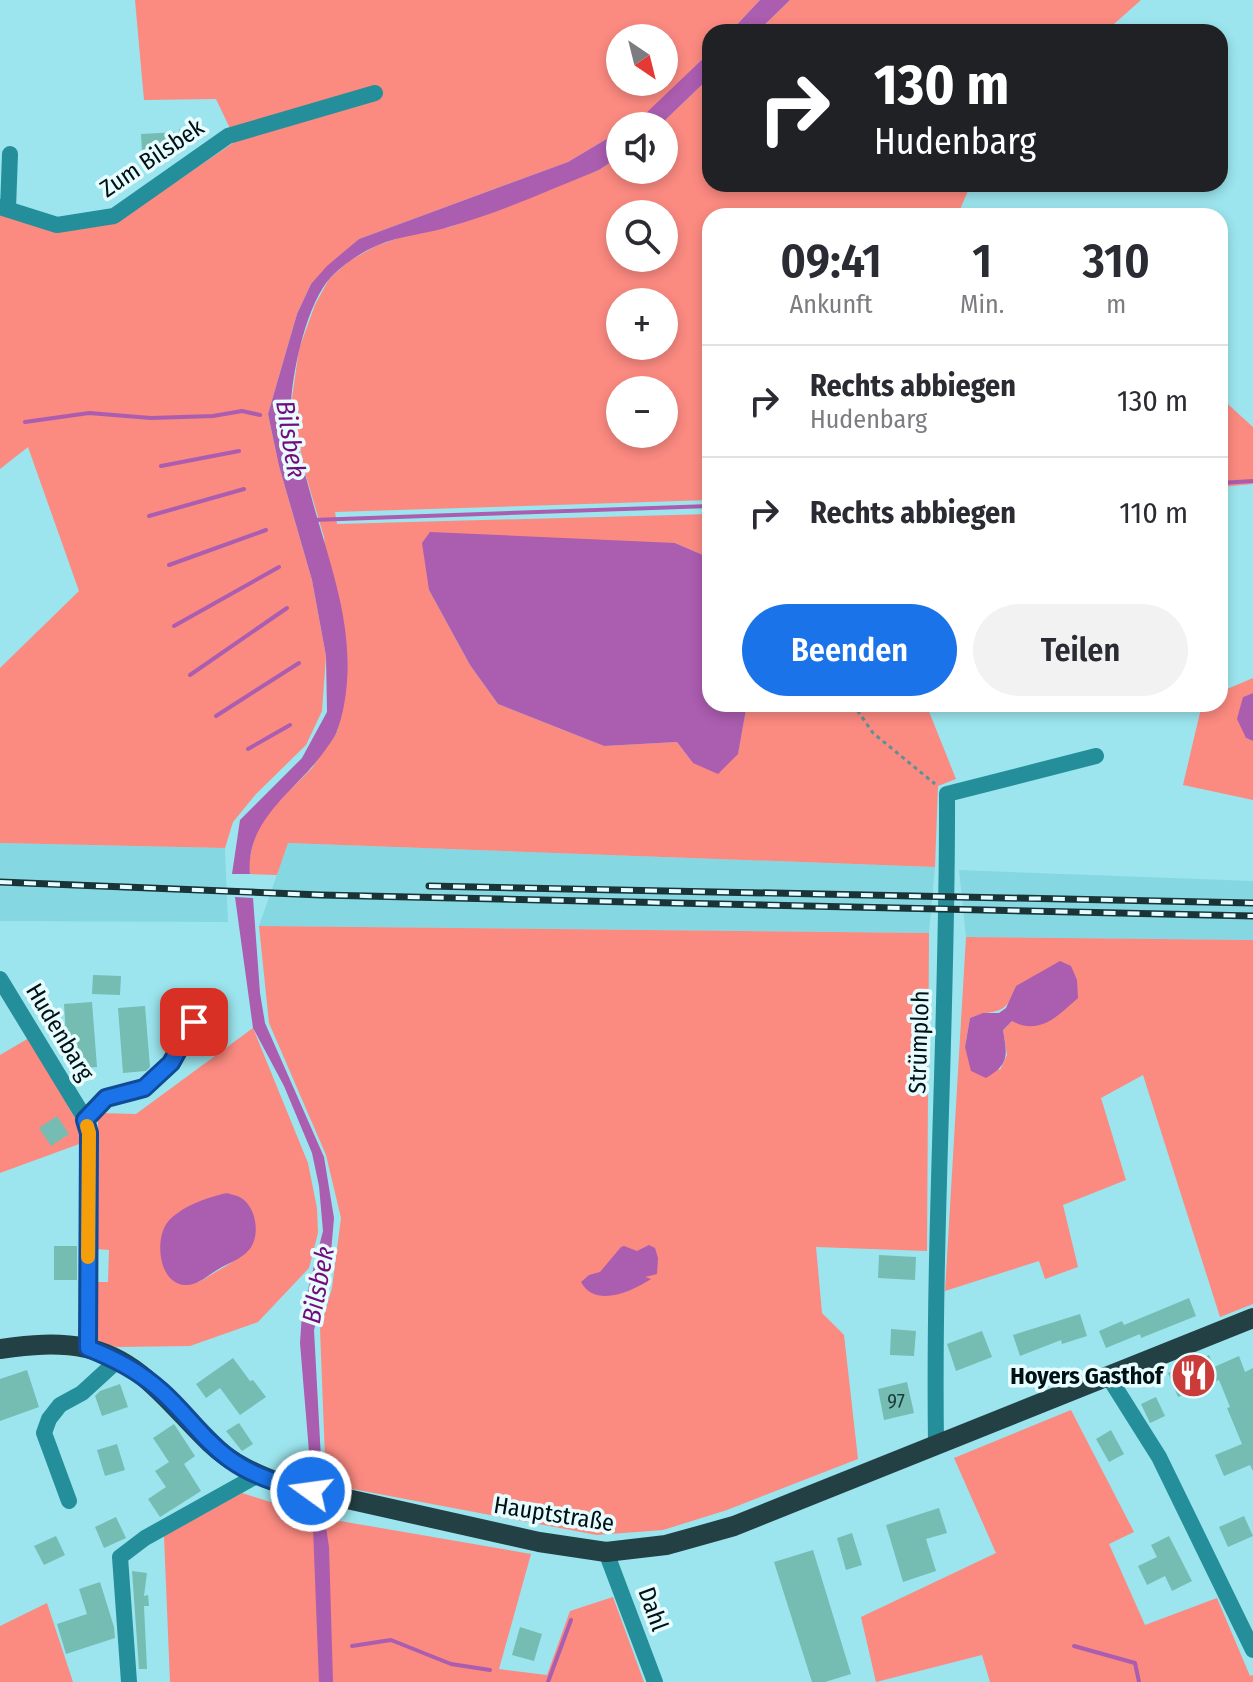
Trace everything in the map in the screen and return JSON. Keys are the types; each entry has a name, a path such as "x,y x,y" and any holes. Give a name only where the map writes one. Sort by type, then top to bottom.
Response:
{"main road":[{"name":"Hauptstraße","path":"0,1349 54,1344 88,1348 118,1360 163,1393 211,1444 233,1462 285,1485 539,1542 606,1552 666,1545 734,1526 1253,1318"}],"street":[{"name":"Zum Bilsbek","path":"4,208 57,225 114,216 228,136 375,93"},
{"path":"4,208 10,154"},
{"path":"947,794 1096,756"},
{"name":"Strümploh","path":"936,1444 934,1330 948,909 947,794"},
{"name":"Hudenbarg","path":"0,979 85,1120 89,1133 88,1348"},
{"path":"85,1120 106,1098 144,1088 171,1063 206,1001"},
{"path":"69,1501 44,1433 49,1419 60,1405 82,1393 118,1360"},
{"path":"1108,1376 1159,1457 1253,1650"},
{"path":"129,1682 120,1557 145,1538 258,1475"},
{"name":"Dahl","path":"606,1552 655,1682"}],"path":[{"path":"859,712 873,733 947,794"}],"shaded area":[{"path":"135,0 760,0 738,24 702,24 702,60 678,85 678,24 606,24 606,96 666,96 654,107 648,112 606,112 606,139 568,162 359,239 311,284 297,314 268,414 279,466 312,580 326,656 322,711 306,745 256,794 233,822 225,848 0,843 0,668 79,591 28,447 0,469 0,214 115,223 236,141 216,99 144,100"},
{"path":"790,0 1141,0 1114,24 765,24"},
{"path":"702,85 702,192 968,192 961,208 702,208 702,500 335,512 337,524 702,514 702,555 675,543 429,590 470,665 498,704 604,746 677,742 693,763 738,753 746,712 929,712 956,779 938,786 935,867 288,843 277,875 250,874 249,861 256,831 272,808 312,768 338,730 324,537 306,476 291,405 299,349 315,305 329,279 349,261 376,246 413,233 450,227 606,165 606,184 678,184 678,112 674,112"},
{"path":"1228,404 1253,427 1253,484 1228,486"},
{"path":"1253,678 1253,693 1243,697 1246,738 1253,741 1253,800 1183,785 1200,712 1228,712 1228,689"},
{"path":"0,843 225,848 228,922 0,921"},
{"path":"288,843 935,867 929,933 259,926"},
{"path":"959,870 1253,881 1253,940 966,937"},
{"path":"259,926 929,933 927,1251 816,1247 822,1313 844,1335 858,1459 727,1510 663,1530 597,1535 326,1484 320,1329 332,1288 341,1218 326,1155 269,1023"},
{"path":"966,937 1253,940 1253,1304 1220,1317 1143,1075 1101,1098 1126,1180 1063,1205 1078,1267 1045,1279 1039,1261 945,1291","holes":["1016,985 1012,1021 1003,1030 1007,1055 1000,1070 965,1047 970,1018 1004,1007"]},
{"path":"253,1028 308,1163 317,1208 318,1233 309,1268 258,1322 190,1346 117,1347 95,1341 96,1282 108,1282 109,1250 97,1249 98,1113 136,1114","holes":["227,1193 236,1260 199,1282 177,1213"]},
{"path":"29,1038 79,1125 82,1143 0,1173 0,1055"},
{"path":"1071,1410 1134,1532 1109,1544 1145,1625 1217,1598 1250,1676 1253,1675 1253,1682 990,1682 982,1655 876,1682 861,1617 996,1553 954,1458"},
{"path":"242,1493 317,1517 531,1554 499,1669 547,1675 570,1611 613,1597 644,1682 170,1682 164,1536"},
{"path":"47,1603 73,1682 0,1682 0,1626"}],"water":[{"path":"760,0 790,0 765,24 738,24"},
{"path":"702,60 702,85 674,112 647,112 664,96 678,96 678,83"},
{"name":"Bilsbek","path":"606,139 606,165 599,170 489,214 376,246 347,263 322,288 308,319 298,355 291,403 301,460 342,609 348,657 345,699 333,739 264,821 251,854 250,874 232,874 240,820 302,758 327,712 326,656 312,580 279,466 268,414 297,314 311,284 359,239 568,162"},
{"path":"430,532 675,543 702,555 702,712 746,712 738,754 718,774 693,763 677,742 604,746 498,704 470,665 429,590 422,543"},
{"path":"1253,693 1253,741 1246,738 1237,719 1243,697"},
{"name":"Bilsbek","path":"235,897 253,898 265,1023 324,1157 334,1218 329,1275 314,1330 324,1514 329,1547 333,1682 319,1682 311,1476 300,1343 302,1313 323,1231 319,1186 312,1153 284,1086 253,1028"},
{"path":"1060,961 1071,966 1077,980 1078,998 1048,1022 1031,1026 1012,1021 1003,1030 1006,1052 999,1068 986,1078 971,1071 965,1047 970,1018 983,1013 999,1013 1006,1008 1016,986"},
{"path":"227,1193 242,1199 252,1211 256,1231 252,1245 242,1256 198,1282 184,1285 175,1282 161,1259 161,1239 167,1223 186,1208"},
{"path":"649,1245 655,1248 658,1258 657,1274 645,1277 651,1279 643,1284 624,1293 604,1296 587,1290 581,1282 589,1275 600,1272 621,1247 637,1251"}],"building":[{"path":"179,129 191,129 191,145 173,145 173,151 142,153 141,134 179,132"},
{"path":"93,975 121,976 120,995 92,994"},
{"path":"92,1002 97,1067 68,1069 64,1004"},
{"path":"145,1006 150,1067 146,1071 123,1073 118,1008"},
{"path":"57,1116 69,1134 51,1146 39,1128"},
{"path":"54,1246 77,1246 77,1280 54,1280"},
{"path":"879,1255 916,1257 915,1280 878,1278"},
{"path":"1189,1298 1196,1316 1106,1348 1099,1331 1122,1321 1124,1325"},
{"path":"1080,1314 1087,1336 1062,1344 1061,1340 1020,1356 1013,1335"},
{"path":"891,1329 916,1331 914,1356 890,1355"},
{"path":"982,1331 992,1357 956,1371 947,1344"},
{"path":"1209,1355 1214,1367 1239,1356 1245,1372 1253,1368 1253,1471 1250,1465 1224,1476 1215,1455 1242,1444 1219,1380 1178,1397 1168,1373"},
{"path":"233,1358 266,1397 240,1415 220,1388 206,1398 196,1384"},
{"path":"27,1370 39,1407 0,1421 0,1379"},
{"path":"907,1382 914,1413 884,1420 878,1389"},
{"path":"120,1384 128,1407 102,1416 95,1396"},
{"path":"1156,1397 1165,1416 1150,1423 1141,1404"},
{"path":"239,1423 253,1444 242,1451 226,1431"},
{"path":"174,1424 195,1456 184,1464 201,1491 160,1517 148,1499 166,1487 155,1471 169,1462 153,1438"},
{"path":"1111,1430 1124,1454 1109,1462 1096,1439"},
{"path":"117,1444 125,1470 105,1476 97,1450"},
{"path":"939,1508 947,1533 926,1539 936,1571 903,1582 886,1525"},
{"path":"1244,1516 1253,1536 1228,1547 1219,1527"},
{"path":"116,1517 126,1538 104,1548 95,1527"},
{"path":"852,1533 862,1565 846,1570 837,1538"},
{"path":"56,1536 65,1555 44,1565 34,1546"},
{"path":"1169,1536 1192,1581 1172,1591 1165,1576 1147,1585 1138,1566 1157,1557 1151,1545"},
{"path":"813,1550 851,1674 825,1682 812,1682 774,1562"},
{"path":"132,1571 147,1573 144,1596 148,1595 149,1606 144,1606 147,1669 139,1669"},
{"path":"100,1582 115,1638 66,1654 57,1624 87,1614 79,1589"},
{"path":"520,1627 542,1634 534,1661 512,1655"}],"waterway":[{"name":"Bilsbek","path":"25,422 89,413 151,418 213,416 242,411 260,415"},
{"path":"161,466 239,451"},
{"path":"1228,483 1253,481"},
{"path":"149,516 244,489"},
{"path":"313,520 702,506"},
{"path":"169,565 266,530"},
{"path":"174,626 279,567"},
{"path":"190,675 287,608"},
{"path":"216,716 299,663"},
{"path":"248,749 290,725"},
{"path":"548,1682 571,1620"},
{"path":"352,1646 391,1640 451,1664 490,1670"},
{"path":"1074,1646 1135,1663 1139,1682"}],"railway":[{"path":"0,882 321,895 1253,916"},
{"path":"429,886 1253,903"}],"slow traffic":[{"path":"87,1126 88,1257"}],"place":[{"name":"Hoyers Gasthof","path":"1194,1376"}],"route":[{"path":"194,1022 171,1063 144,1088 106,1098 85,1120 89,1133 88,1348 140,1373 233,1462 258,1475 311,1491"}]}
